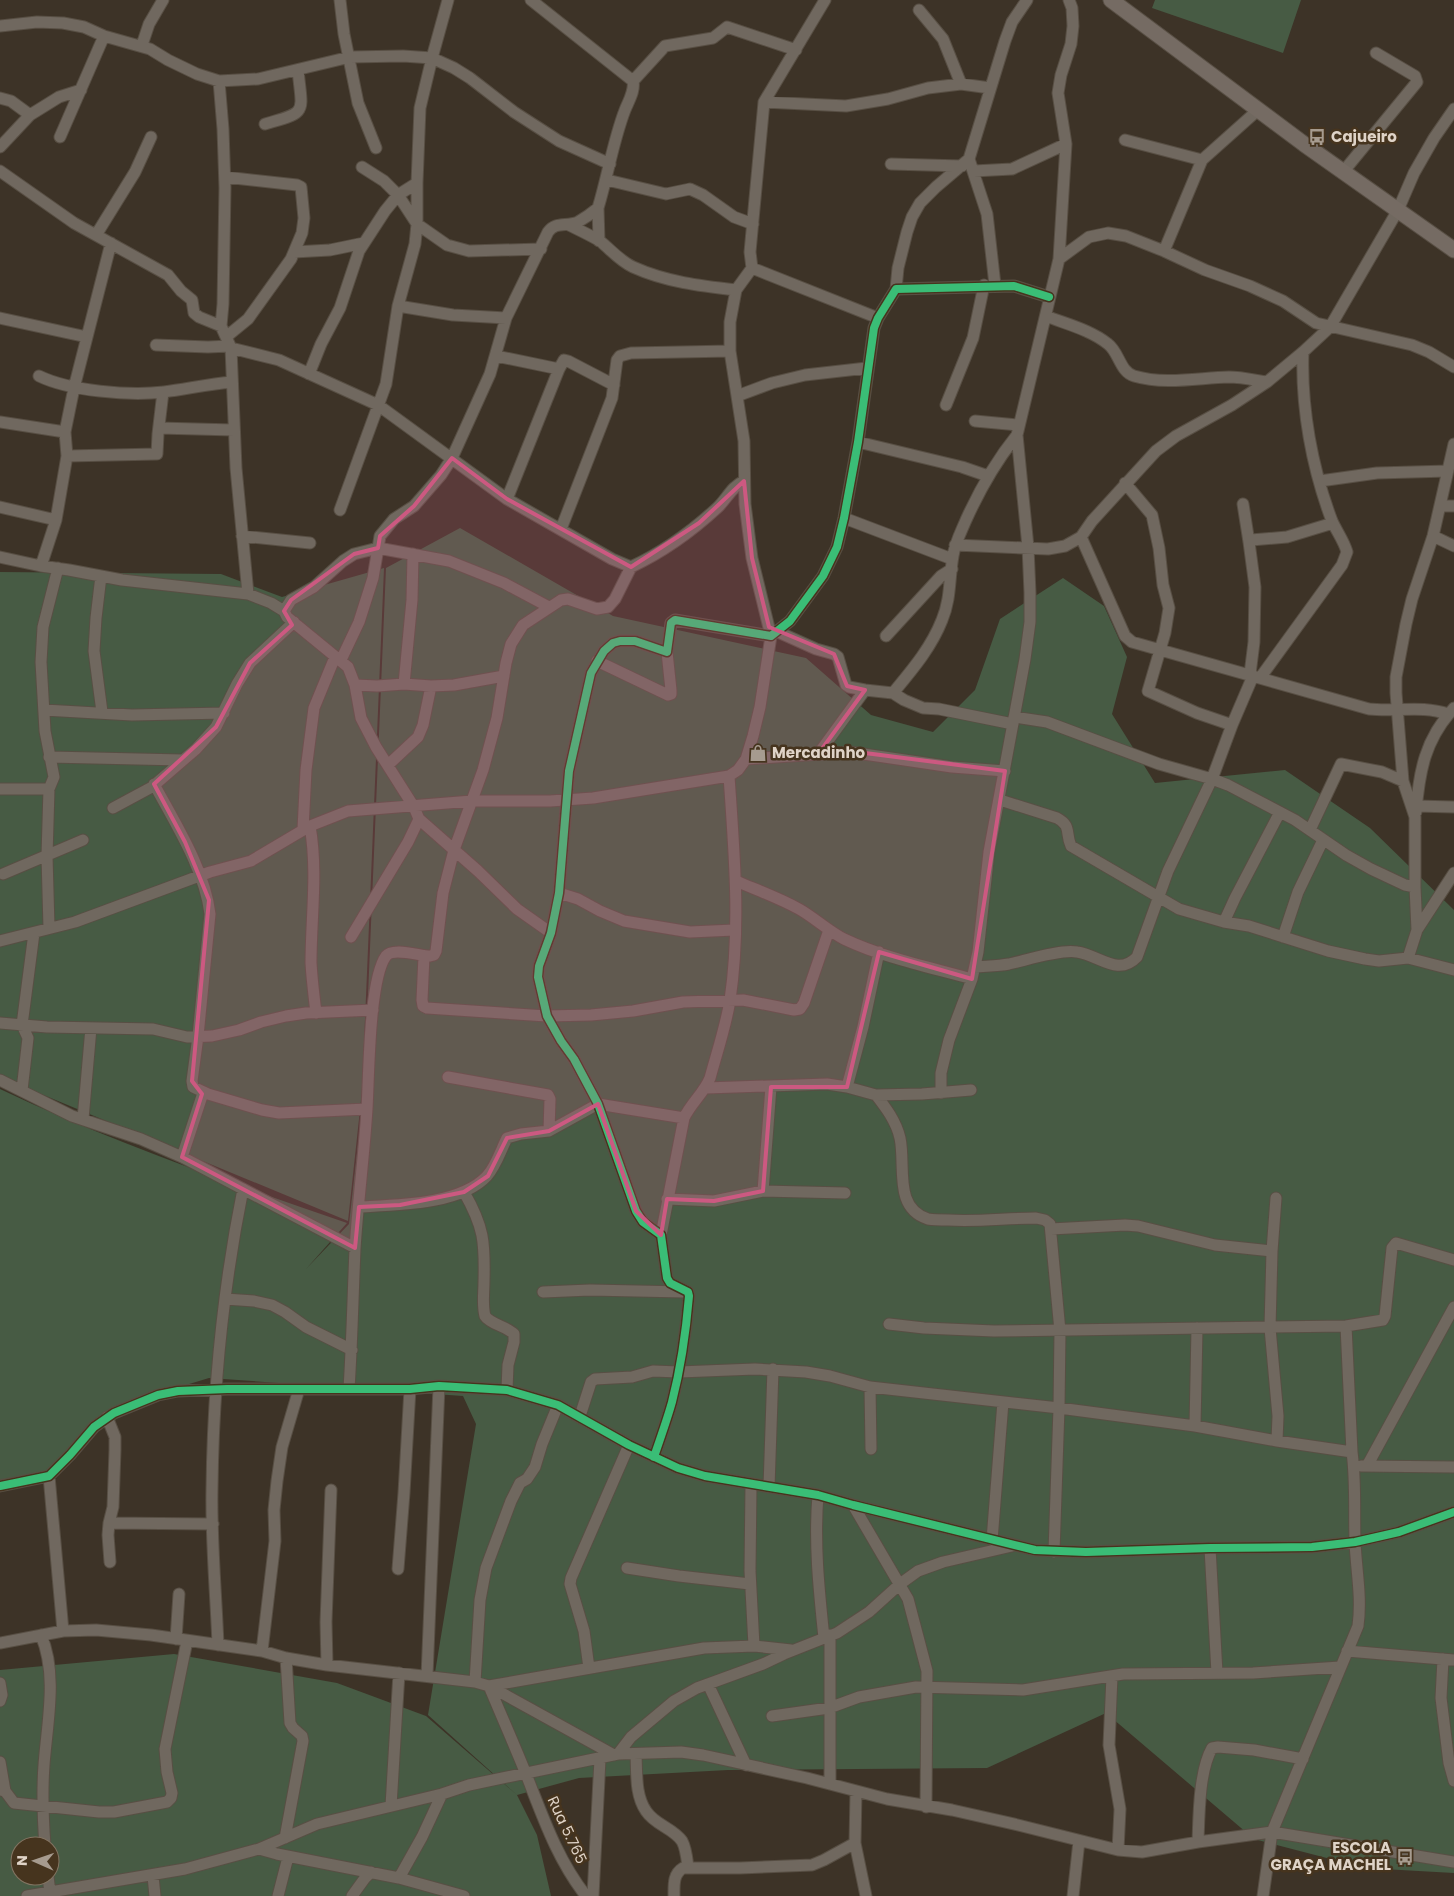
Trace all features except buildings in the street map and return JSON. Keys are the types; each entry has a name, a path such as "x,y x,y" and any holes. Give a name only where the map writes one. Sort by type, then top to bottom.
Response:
{"main road":[{"path":"1111,0 1343,172 1454,250"}],"street":[{"path":"142,45 149,24 163,0"},
{"path":"340,0 344,34 358,103 376,148"},
{"path":"340,510 386,384 398,306 415,244 420,108 448,0"},
{"path":"531,0 633,81 632,95 618,129 607,180 598,208 599,241"},
{"path":"0,941 75,922 200,876 251,861 307,828 348,811 472,801 567,800 729,776 738,770 746,759 760,707 774,633 752,558 744,481 744,441 730,351 730,322 736,290 752,268 750,252 764,102 826,0"},
{"path":"774,633 790,621 823,576 837,547 858,442 874,328 896,288 898,268 906,232 920,203 965,162 1012,22 1027,0"},
{"path":"941,1093 941,1073 949,1040 974,973 978,952 989,852 1000,800 1030,622 1028,547 1018,430 1059,259 1066,144 1058,93 1073,26 1072,8 1069,0"},
{"path":"919,10 943,39 961,84"},
{"path":"0,26 36,22 63,23 84,27 104,36 142,45 196,74 219,81 258,78 350,57 432,58 470,78 514,112 559,141 610,164"},
{"path":"633,81 665,46 713,38 727,27 796,50"},
{"path":"60,137 104,36"},
{"path":"1343,172 1417,82 1415,76 1376,54"},
{"path":"265,124 292,117 300,110 302,104 298,70"},
{"path":"219,81 225,177 221,326 229,344 236,468 248,594"},
{"path":"764,102 846,106 888,99 928,88 961,84 990,88"},
{"path":"0,147 30,115 59,97 81,90"},
{"path":"0,98 11,101 30,115"},
{"path":"955,545 1048,549 1065,546 1081,537 1092,521 1125,483 1156,451 1176,436 1232,405 1267,382 1303,352 1330,328 1398,210 1414,173 1434,138 1454,109"},
{"path":"1164,251 1202,160 1258,110"},
{"path":"96,235 135,172 151,137"},
{"path":"1125,140 1202,160"},
{"path":"974,171 1012,169 1066,144"},
{"path":"891,164 965,162 974,171 986,214 989,285 973,338 946,405"},
{"path":"362,167 384,181 398,195 417,224 448,245 459,250 541,248"},
{"path":"0,171 74,223 168,275 181,291 192,300 194,313 221,326"},
{"path":"225,177 288,183 301,187 304,218 302,233 294,252 229,344"},
{"path":"607,180 666,194 690,189 704,195 734,217 753,224"},
{"path":"309,374 321,344 340,308 359,251 385,211 398,195 417,183"},
{"path":"568,225 579,221 598,208"},
{"path":"316,1013 311,962 314,868 313,845 307,828 306,770 314,708 362,613 373,578 380,536 394,519 414,506 452,458 490,374 506,318 548,232 557,224 568,225 599,241 619,259 633,267 669,280 697,286 736,290"},
{"path":"1059,259 1089,237 1108,233 1126,236 1283,301 1316,323 1330,328 1412,345 1454,367"},
{"path":"41,566 56,520 67,456 66,432 74,388 111,243"},
{"path":"294,252 330,250 364,244"},
{"path":"752,268 878,318"},
{"path":"896,288 1014,286 1049,296"},
{"path":"398,306 453,315 506,318"},
{"path":"1046,316 1094,335 1109,344 1123,367 1132,376 1169,382 1232,377 1267,382"},
{"path":"0,318 87,337"},
{"path":"156,344 208,347 229,344 279,360 378,404 506,500 612,559 631,567"},
{"path":"561,529 612,398 617,360 624,354 730,351"},
{"path":"736,881 783,900 843,938 880,952 974,973 1007,964 1076,952 1110,964 1124,966 1131,964 1137,958 1168,871 1212,779 1232,725 1254,676 1346,557 1346,546 1333,523 1320,481 1307,425 1302,381 1303,352"},
{"path":"496,356 559,369"},
{"path":"506,500 564,360 614,385"},
{"path":"736,396 805,375 867,368"},
{"path":"39,376 74,388 133,394 163,392 200,385 232,382"},
{"path":"67,456 157,454 163,392"},
{"path":"975,421 1018,430"},
{"path":"0,422 66,432"},
{"path":"159,428 234,430"},
{"path":"893,693 931,643 942,620 948,605 955,545 976,496 1018,430"},
{"path":"858,442 962,467 988,476"},
{"path":"1416,811 1403,781 1396,677 1412,598 1433,536 1454,444"},
{"path":"1320,481 1377,473 1448,471"},
{"path":"349,1389 355,1248 376,985 386,956 394,951 424,956 434,955 436,951 443,893 454,850 490,746 511,644 523,625 561,600 568,599 597,609 608,608 615,599 631,567 644,561 699,523 744,481"},
{"path":"1125,483 1152,514 1155,523 1163,585 1169,608 1160,650 1147,688 1150,693 1197,713 1232,725"},
{"path":"1243,504 1254,587 1254,676"},
{"path":"1441,506 1454,506"},
{"path":"0,507 56,520"},
{"path":"844,518 952,564"},
{"path":"1249,542 1251,540 1287,537 1333,523"},
{"path":"242,536 310,543"},
{"path":"1433,536 1454,546"},
{"path":"1081,537 1125,636 1132,642 1369,709 1397,710 1420,708 1451,711 1426,750 1422,764 1416,811 1415,887 1417,930"},
{"path":"284,611 291,600 314,587 343,561 354,554 378,548 449,561 504,583 549,607"},
{"path":"404,684 412,600 413,554"},
{"path":"0,557 122,580 248,594 272,603 284,611 287,616 348,667 355,684 360,718 414,807 418,819 517,909 551,933"},
{"path":"886,636 952,564"},
{"path":"49,928 47,856 49,789 54,777 49,757 41,662 44,628 58,568"},
{"path":"101,576 94,651 102,712"},
{"path":"597,661 668,695 671,694 672,690 667,652 671,623 675,620 774,633 834,654 840,661 846,685 865,690 893,693 923,708 1014,721 1047,722 1159,764 1212,779 1280,812 1310,830 1322,840 1372,869 1405,885 1415,887"},
{"path":"113,808 152,787 196,749 216,727 237,684 250,663 294,622"},
{"path":"661,1235 643,1222 636,1211 598,1104 574,1059 547,1016 538,976 551,933 559,893 569,771 591,673 597,661 612,643 620,640 635,641 667,652"},
{"path":"355,684 431,686 475,682 504,676"},
{"path":"388,765 418,737 423,725 431,686"},
{"path":"819,753 865,690"},
{"path":"44,710 132,715 224,713"},
{"path":"746,759 819,753 864,753 952,767 1005,771"},
{"path":"49,757 182,760"},
{"path":"1310,830 1341,764 1382,772 1403,781"},
{"path":"688,1292 670,1283 667,1278 661,1235 684,1118 688,1109 706,1088 717,1055 730,1001 734,963 736,881 729,776"},
{"path":"154,784 185,842 200,876 208,900 210,914 192,1081 193,1087 203,1093 254,1108 279,1113 367,1109"},
{"path":"0,789 49,789"},
{"path":"1000,800 1065,822 1068,828 1067,837 1071,846 1179,909 1224,922 1249,926 1364,959 1379,961 1408,958 1454,970"},
{"path":"1416,811 1454,807"},
{"path":"1224,922 1280,812"},
{"path":"351,937 408,842 418,819"},
{"path":"3,874 83,840"},
{"path":"1283,937 1298,892 1322,840"},
{"path":"1408,958 1417,930 1454,873"},
{"path":"559,893 578,899 624,921 690,932 734,930"},
{"path":"424,956 423,1006 433,1008 547,1016 633,1011 683,1002 744,1000 794,1010 800,1009 804,1003 829,930"},
{"path":"22,1090 28,1038 22,1025 34,933"},
{"path":"847,1087 880,952"},
{"path":"0,1023 153,1029 186,1037 212,1036 286,1016 373,1010"},
{"path":"83,1119 91,1028"},
{"path":"448,1077 548,1095 550,1099 549,1130"},
{"path":"0,1080 72,1116 141,1139 182,1156 355,1248"},
{"path":"706,1088 771,1088 827,1084 876,1095 970,1090"},
{"path":"762,1191 771,1088"},
{"path":"182,1156 203,1093"},
{"path":"876,1095 895,1124 900,1138 904,1195 910,1207 917,1213 929,1219 958,1221 1036,1218 1045,1220 1050,1224 1060,1331 1054,1552"},
{"path":"359,1207 400,1205 464,1192 488,1176 507,1138 549,1130 598,1104 684,1118"},
{"path":"218,1645 212,1491 216,1390 231,1250 243,1189"},
{"path":"667,1199 714,1201 762,1191 846,1194"},
{"path":"464,1192 475,1211 482,1232 485,1316 487,1320 508,1328 514,1334 514,1342 508,1365 507,1390"},
{"path":"1276,1198 1272,1252 1270,1328 1278,1416 1277,1441"},
{"path":"1051,1229 1138,1226 1216,1244 1272,1252"},
{"path":"889,1324 964,1330 1060,1331 1346,1326 1383,1320 1392,1248 1396,1243 1454,1260"},
{"path":"543,1292 590,1290 688,1292"},
{"path":"654,1457 672,1402 679,1372 685,1340 688,1292"},
{"path":"225,1299 264,1302 285,1312 306,1327 352,1350"},
{"path":"1367,1466 1454,1306"},
{"path":"1263,1896 1272,1832 1358,1626 1360,1607 1355,1542 1354,1466 1346,1326"},
{"path":"1195,1426 1197,1328"},
{"path":"580,1416 593,1380 632,1376 653,1371 773,1369 830,1376 870,1387 1059,1408 1195,1426 1352,1452"},
{"path":"769,1487 773,1369"},
{"path":"427,1676 439,1386"},
{"path":"0,1486 49,1476 94,1427 107,1417 135,1403 158,1395 178,1391 410,1389 439,1386 507,1390 558,1405 628,1445 678,1468 705,1476 818,1495 1014,1546 1054,1552 1312,1547 1355,1542 1399,1532 1454,1512"},
{"path":"870,1387 871,1448"},
{"path":"262,1651 275,1541 274,1510 282,1447 299,1389"},
{"path":"398,1569 410,1389"},
{"path":"992,1540 1003,1402"},
{"path":"476,1682 480,1600 486,1568 512,1500 520,1484 527,1479 535,1467 558,1405"},
{"path":"107,1417 115,1437 113,1507 109,1523 110,1562"},
{"path":"590,1668 584,1631 570,1584 571,1578 628,1445"},
{"path":"1354,1466 1454,1467"},
{"path":"49,1476 63,1631"},
{"path":"751,1485 750,1584 754,1646"},
{"path":"327,1666 326,1622 331,1490"},
{"path":"818,1495 816,1520 817,1560 827,1637 830,1708 830,1784"},
{"path":"853,1505 908,1599 927,1671 926,1806"},
{"path":"109,1523 213,1524"},
{"path":"616,1755 631,1737 674,1701 697,1688 763,1664 837,1633 869,1612 900,1584 918,1571 943,1562 1014,1546"},
{"path":"1210,1548 1217,1672"},
{"path":"628,1568 750,1584"},
{"path":"0,1762 2,1791 14,1803 114,1812 167,1802 171,1798 172,1793 164,1759 181,1640 179,1594"},
{"path":"0,1643 63,1631 96,1630 262,1651 327,1666 399,1672 476,1682 488,1686 616,1755"},
{"path":"41,1635 48,1651 50,1703 42,1806 44,1836"},
{"path":"488,1686 704,1648 754,1646 791,1651"},
{"path":"1347,1651 1448,1660 1441,1698 1449,1764 1454,1781"},
{"path":"285,1838 303,1741 302,1736 290,1722 286,1658"},
{"path":"772,1716 830,1708 859,1697 916,1687 1023,1690 1138,1673 1253,1672 1340,1667"},
{"path":"391,1806 399,1672"},
{"path":"1112,1676 1110,1745 1120,1809 1118,1850"},
{"path":"0,1683 2,1696 0,1701"},
{"path":"708,1684 746,1765"},
{"name":"Rua 5.765","path":"488,1686 526,1773 549,1834 562,1860 586,1896"},
{"path":"1198,1842 1204,1772 1208,1755 1212,1748 1254,1750 1303,1758"},
{"path":"27,1896 70,1892 132,1877 153,1876 185,1869 259,1849 318,1824 442,1794 469,1785 616,1755 681,1752 830,1784 887,1799 1009,1823 1118,1850 1142,1852 1272,1832 1454,1862"},
{"path":"636,1755 641,1802 646,1812 656,1822 677,1835 683,1842 688,1867"},
{"path":"593,1896 600,1759"},
{"path":"856,1791 855,1843 866,1896"},
{"path":"399,1878 442,1794"},
{"path":"1072,1896 1080,1841"},
{"path":"674,1896 675,1880 678,1871 683,1868 812,1865 855,1843"},
{"path":"259,1849 288,1857 399,1878 463,1896"},
{"path":"278,1896 288,1857"},
{"path":"352,1896 365,1878 372,1872"},
{"path":"153,1876 155,1896"},
{"path":"49,1886 50,1893"}],"highlighted area":[{"path":"452,458 507,499 631,567 699,523 744,481 752,558 769,627 834,654 847,686 865,690 819,753 865,753 1005,771 972,979 879,952 847,1087 771,1087 763,1191 714,1201 667,1199 661,1235 636,1211 598,1104 549,1131 507,1138 488,1176 464,1192 400,1205 359,1207 355,1248 182,1157 202,1094 192,1081 209,900 185,842 154,784 216,727 250,663 292,625 284,611 291,600 354,554 378,548 380,536 414,506"}],"green space":[{"path":"1155,0 1301,0 1283,53 1152,8"},
{"path":"460,528 613,616 806,658 871,715 933,732 975,690 1000,619 1063,578 1104,606 1127,657 1112,714 1155,783 1285,770 1370,828 1454,910 1454,1873 1365,1868 1254,1839 1106,1713 987,1768 728,1770 579,1778 517,1795 428,1715 476,1424 463,1396 209,1378 120,1405 88,1425 81,1439 46,1474 0,1482 0,1089 128,1144 215,1177 347,1223 306,1269 349,1224 364,1091 386,568"},
{"path":"384,568 362,1091 348,1221 0,1077 0,572 221,574 282,597"},
{"path":"174,1654 337,1683 426,1716 517,1795 537,1835 551,1896 0,1896 0,1670"}],"cycle path":[{"path":"654,1457 675,1389 683,1349 689,1296 688,1292 670,1283 667,1278 661,1235 643,1222 636,1211 598,1104 574,1059 547,1016 538,977 539,966 551,933 559,893 569,771 591,673 604,651 613,643 620,641 635,641 667,652 671,623 675,620 771,636 790,621 823,576 837,547 858,442 874,328 896,289 1014,286 1049,297"},
{"path":"0,1486 49,1476 94,1427 114,1413 158,1395 178,1391 227,1389 410,1389 439,1386 507,1390 558,1405 629,1445 678,1468 705,1476 818,1495 1035,1550 1086,1552 1312,1547 1355,1542 1399,1532 1454,1512"}],"place":[{"name":"Cajueiro","path":"1317,137"},
{"name":"Mercadinho","path":"758,753"},
{"name":"ESCOLA GRAÇA MACHEL","path":"1405,1857"}]}
